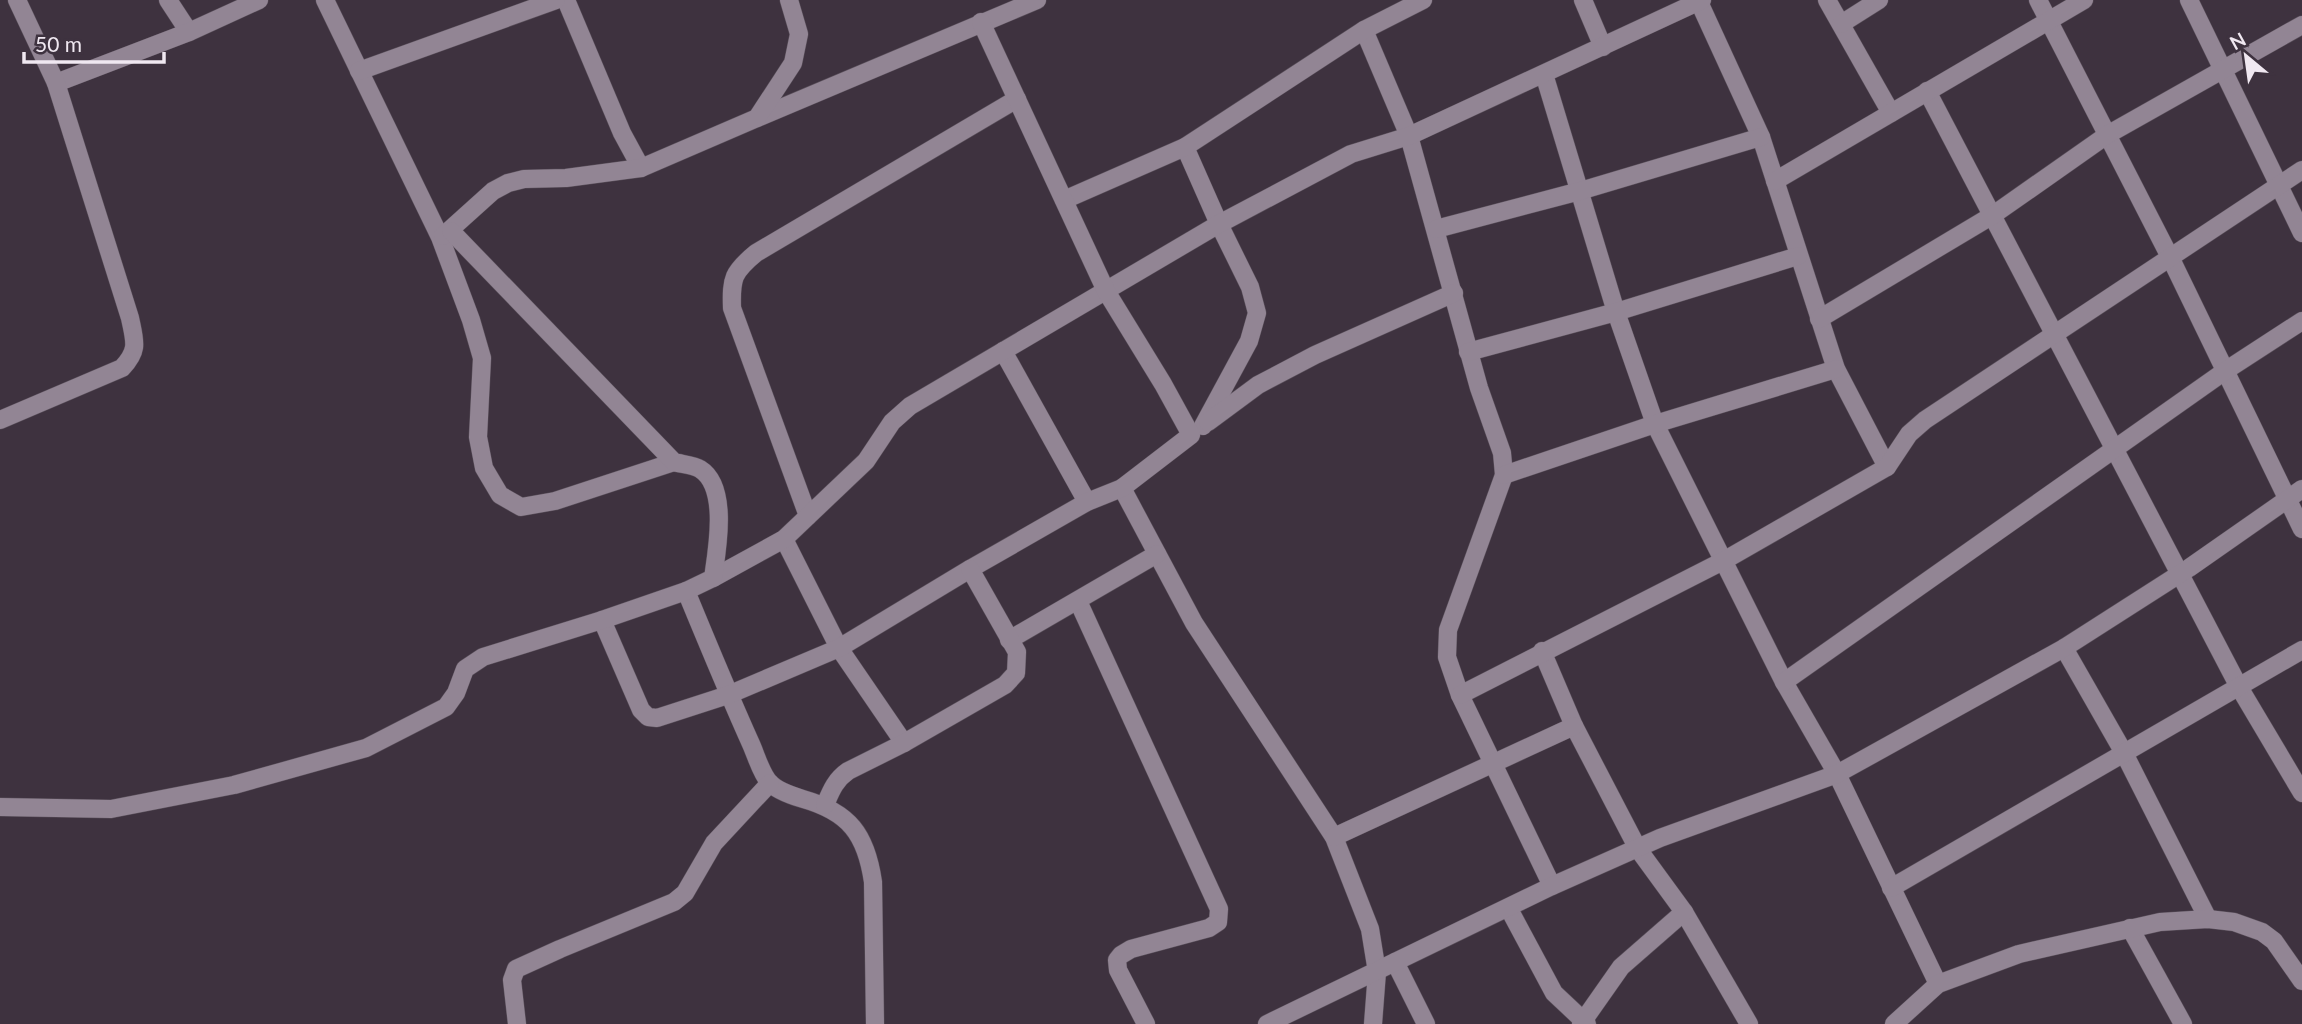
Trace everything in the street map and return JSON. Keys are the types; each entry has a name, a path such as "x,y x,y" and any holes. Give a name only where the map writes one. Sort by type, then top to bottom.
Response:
{"street":[{"path":"0,420 122,368 132,357 136,344 55,83 17,0"},
{"path":"168,0 189,32"},
{"path":"55,83 189,32 259,0"},
{"path":"325,0 359,71 446,234 482,358 478,437 484,468 500,495 521,508 674,463 700,468 711,481 719,510 713,578"},
{"path":"359,71 556,0"},
{"path":"566,0 622,133 641,169"},
{"path":"757,118 793,63 799,34 789,0"},
{"path":"446,234 493,191 508,183 524,179 566,178 641,169 981,22 1005,5 1037,0"},
{"path":"1064,200 1185,147 1363,30 1423,0"},
{"path":"1583,0 1604,47"},
{"path":"1827,0 1891,113"},
{"path":"1841,24 1879,0"},
{"path":"2038,0 2171,259 2225,371 2295,494 2302,529"},
{"path":"1775,181 2084,0"},
{"path":"2189,0 2302,233"},
{"path":"0,807 111,809 234,785 366,748 446,707 456,693 465,669 483,657 686,591 784,539 866,461 892,422 910,406 1219,224 1351,154 1409,136 1701,1 1761,138 1836,369 1887,467"},
{"path":"981,22 1105,291 1163,384 1197,430"},
{"path":"1819,319 1993,215 2107,135 2302,24"},
{"path":"1363,30 1409,136 1468,352 1502,453 1504,475 1448,630 1447,657 1460,695 1491,763 1552,886"},
{"path":"1544,74 1616,312 1655,425 1784,682 1836,774 1938,984"},
{"path":"1927,92 2239,687 2302,793"},
{"path":"808,516 732,308 731,286 739,267 757,253 1017,99"},
{"path":"1436,229 1580,191 1761,138"},
{"path":"1185,147 1250,287 1257,313 1249,341 1197,430"},
{"path":"1460,695 1542,651 1725,561 1887,467 1917,426 2302,170"},
{"path":"446,234 674,463"},
{"path":"1468,352 1616,312 1798,256"},
{"path":"601,620 640,710 648,717 657,718 728,695 839,648 1087,502 1122,488 1258,385 1315,355 1454,293"},
{"path":"1784,682 2225,371 2302,321"},
{"path":"1003,351 1087,502"},
{"path":"1504,475 1836,369"},
{"path":"1122,488 1194,623 1334,836 1370,929 1377,972 1373,1024"},
{"path":"1268,1024 1552,886 1660,838 1836,774 2064,648 2295,494"},
{"path":"784,539 839,648 904,743"},
{"path":"1009,640 1157,554"},
{"path":"825,805 839,777 1005,685 1016,673 1017,652 970,569"},
{"path":"686,591 728,695 770,783 792,796 825,805 847,821 855,831 870,863 875,921 875,1024"},
{"path":"1078,601 1219,909 1218,922 1209,928 1131,949 1117,960 1118,970 1146,1024"},
{"path":"2064,648 2124,753 2208,919"},
{"path":"1891,888 2302,650"},
{"path":"1542,651 1574,726 1638,849 1684,912 1749,1024"},
{"path":"1334,836 1574,726"},
{"path":"517,1024 512,980 516,970 559,949 674,902 685,893 714,843 770,783"},
{"path":"1509,909 1554,993 1584,1022 1621,967 1684,912"},
{"path":"1894,1024 1938,984 2019,954 2160,922 2208,919 2234,922 2262,932 2274,941 2302,981"},
{"path":"2130,928 2183,1024"},
{"path":"1395,962 1426,1024"}]}
